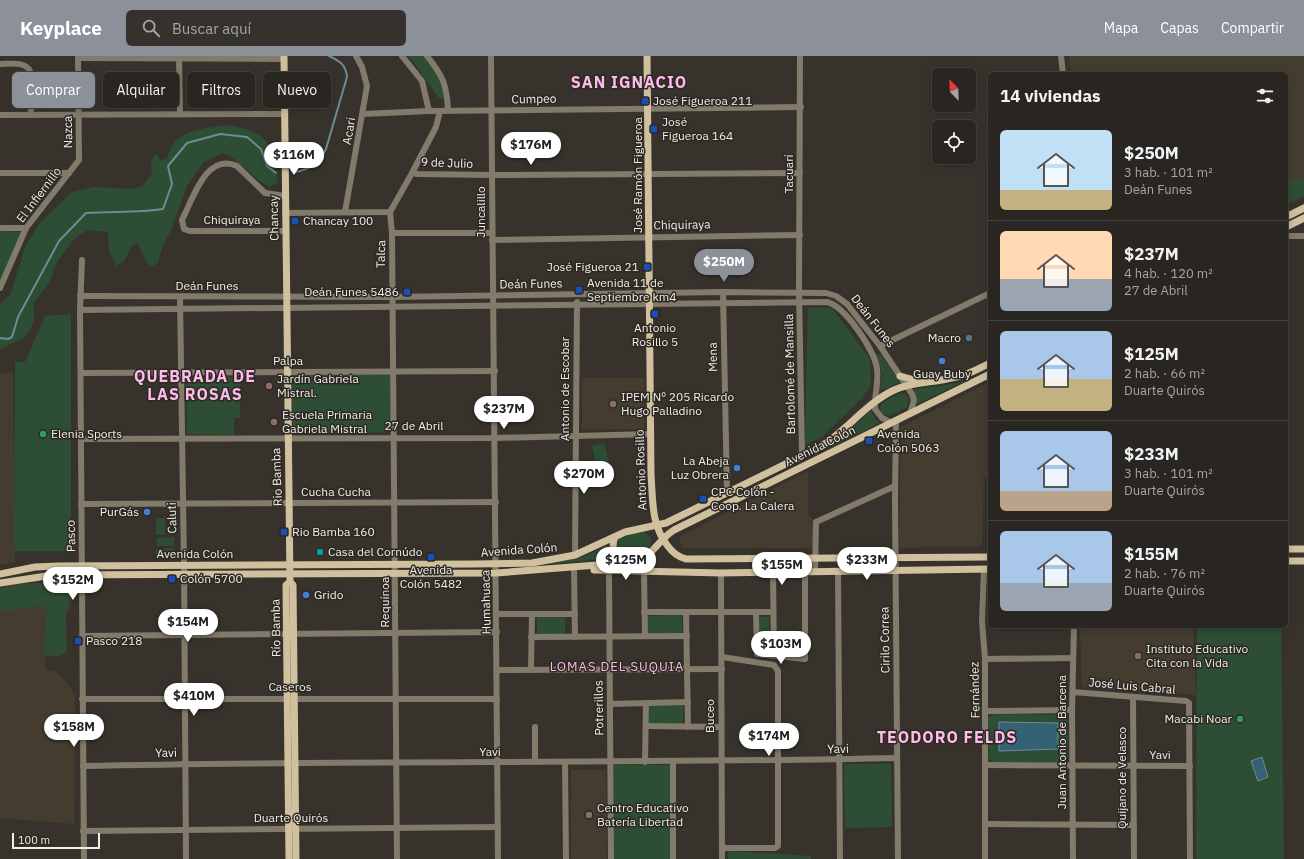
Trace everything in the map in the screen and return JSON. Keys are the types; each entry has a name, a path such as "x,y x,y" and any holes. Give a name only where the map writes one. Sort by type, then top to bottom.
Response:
{"main road":[{"name":"José Ramón Figueroa","path":"647,56 649,109 649,293"},
{"name":"Chancay","path":"284,57 286,307"},
{"path":"1288,216 1304,208"},
{"path":"1288,226 1304,218"},
{"name":"Antonio Rosillo","path":"649,293 651,476 655,526"},
{"name":"Rio Bamba","path":"286,307 290,582"},
{"name":"Avenida Colón","path":"0,574 35,567 290,564 496,564 548,561 575,555 633,529 666,524 802,456 836,437 875,401 906,386 958,377 988,364"},
{"name":"Avenida Colón","path":"0,583 44,576 82,575 496,573 635,562 643,559 653,551 662,539 679,527 988,375"},
{"path":"900,376 924,382"},
{"path":"655,526 662,539 674,554 686,559 896,559 988,557"},
{"path":"615,537 613,542 613,550 627,572"},
{"path":"1288,549 1304,549"},
{"path":"1288,561 1304,561"},
{"path":"574,568 627,572 721,573 987,569"},
{"name":"Río Bamba","path":"289,859 292,830 292,698 291,633 286,585 290,582"},
{"name":"Río Bamba","path":"292,830 296,859"}],"street":[{"name":"Acari","path":"345,212 367,86 362,67 356,56"},
{"path":"402,56 422,81 430,111"},
{"path":"427,56 444,80 448,94 448,111"},
{"name":"Juncalillo","path":"491,56 492,240 494,296"},
{"name":"Tacuarí","path":"799,292 801,107 800,56"},
{"path":"1061,56 1063,72"},
{"path":"78,57 284,57"},
{"name":"Nazca","path":"78,57 79,160"},
{"path":"179,57 180,114"},
{"path":"0,64 24,64 28,66 30,71 31,115"},
{"name":"Cumpeo","path":"363,114 491,110 801,107"},
{"path":"412,173 436,128 440,111"},
{"path":"0,115 284,114"},
{"name":"El Infiernillo","path":"0,288 26,228 79,160"},
{"name":"Chiquiraya","path":"285,196 266,194 237,166 231,164 216,165 210,168 205,175 182,220 184,230 190,231 285,231"},
{"path":"0,173 69,173"},
{"name":"9 de Julio","path":"390,212 412,173 492,176 800,173"},
{"path":"285,213 390,212"},
{"name":"Talca","path":"390,212 392,233 392,297"},
{"path":"0,228 26,228"},
{"path":"392,233 492,233"},
{"name":"Chiquiraya","path":"492,240 650,236 800,235"},
{"path":"1288,236 1304,236"},
{"name":"Pasco","path":"82,260 80,310 84,859"},
{"name":"Deán Funes","path":"80,296 180,298 494,296 723,292 826,293 842,298 880,346 914,400 910,414"},
{"name":"Mena","path":"723,292 727,493"},
{"name":"Bartolomé de Mansilla","path":"799,292 802,456"},
{"name":"Antonio de Escobar","path":"575,555 577,294"},
{"path":"880,346 988,294"},
{"name":"Humahuaca","path":"494,296 498,859"},
{"name":"Requínoa","path":"392,297 396,574 397,859"},
{"name":"Caluti","path":"180,298 186,859"},
{"name":"Deán Funes","path":"80,310 827,302 841,310 875,358 878,378 875,401"},
{"name":"Palpa","path":"81,373 495,371"},
{"path":"875,401 875,409 879,416 894,422"},
{"name":"Cirilo Correa","path":"894,422 898,859"},
{"name":"27 de Abril","path":"81,439 287,439 394,437 495,438 651,434"},
{"path":"815,572 814,558 816,522 895,486"},
{"name":"Cucha Cucha","path":"81,504 496,502"},
{"path":"609,571 621,564"},
{"path":"574,568 575,637"},
{"name":"Fernández","path":"986,859 986,711 985,659 982,621 987,569"},
{"name":"Potrerillos","path":"609,571 611,859"},
{"path":"644,572 644,636"},
{"path":"756,612 756,653 806,658 805,572"},
{"path":"838,572 840,859"},
{"name":"Buceo","path":"721,573 722,859"},
{"path":"773,573 774,655"},
{"path":"644,612 773,612"},
{"path":"686,612 688,727"},
{"path":"497,614 575,614"},
{"path":"531,670 532,614"},
{"name":"Juan Antonio de Barcena","path":"1073,859 1072,710 1074,628"},
{"path":"82,636 497,632"},
{"path":"531,637 687,636"},
{"path":"722,657 774,665 778,671 778,846 775,848 722,848"},
{"path":"985,659 1073,658"},
{"path":"497,670 722,669"},
{"name":"José Luis Cabral","path":"1073,692 1186,701 1189,703 1190,766"},
{"name":"Quijano de Velasco","path":"1133,697 1134,859"},
{"name":"Caseros","path":"82,699 497,699"},
{"path":"610,704 688,702"},
{"path":"645,762 646,703"},
{"path":"986,711 1072,710"},
{"path":"646,726 721,727"},
{"path":"535,727 535,762"},
{"name":"Yavi","path":"83,766 185,764 778,761 897,758"},
{"path":"565,762 566,859"},
{"path":"673,859 674,762"},
{"name":"Yavi","path":"986,766 1190,766"},
{"path":"1190,766 1190,859"},
{"path":"986,824 1134,825"},
{"name":"Duarte Quirós","path":"83,831 498,827"}],"shaded area":[{"path":"1069,56 1304,56 1304,197 1288,204 1288,72 1073,72 1069,65"},
{"path":"13,372 15,562 0,565 0,374"},
{"name":"IPEM Nº 205 Ricardo Hugo Palladino","path":"582,378 644,378 644,429 582,429"},
{"path":"988,383 988,477 984,477 982,546 899,548 901,427"},
{"path":"808,471 808,515 816,522 812,548 682,548 679,537"},
{"path":"70,580 72,601 66,615 67,651 57,657 46,656 45,669 55,671 69,685 75,696 74,824 0,818 0,588 17,584"},
{"name":"Instituto Educativo Cita con la Vida","path":"1080,628 1193,628 1196,695 1082,687"},
{"name":"Centro Educativo Batería Libertad","path":"571,770 606,770 607,859 571,859"}],"green space":[{"path":"407,56 424,56 441,77 444,98 442,99 438,97 412,60"},
{"path":"228,125 254,132 261,136 269,148 278,182 270,187 261,182 229,155 223,153 203,163 187,186 171,230 162,247 158,263 152,266 147,263 138,244 132,245 124,261 116,266 109,250 108,232 88,230 75,238 57,262 49,283 33,303 34,317 30,330 21,340 0,350 0,304 10,295 26,245 39,224 72,192 94,187 131,189 142,187 152,173 151,163 154,155 158,155 160,160 167,159 174,144 185,134 207,128"},
{"path":"1288,179 1304,179 1304,195 1288,202"},
{"path":"0,231 22,232 0,285"},
{"path":"808,308 832,308 870,359 871,385 862,398 822,437 805,445"},
{"name":"Elenia Sports","path":"71,314 71,551 14,551 15,362 25,362 45,316"},
{"path":"876,354 881,355 900,382 880,391 882,373"},
{"path":"390,374 391,432 292,434 291,375"},
{"path":"240,377 240,418 234,418 234,435 187,434 186,383 191,378"},
{"path":"965,381 917,404 914,389"},
{"path":"899,393 905,394 909,398 907,407 890,416 883,414 880,409 881,404"},
{"path":"871,410 875,419 881,422 830,448"},
{"path":"604,443 610,467 598,471 592,446"},
{"path":"156,518 165,518 165,535 156,535"},
{"path":"643,531 651,538 650,547 635,557 623,558 617,550 619,538 631,533"},
{"path":"174,537 174,546 157,546 157,538"},
{"path":"609,545 611,558 541,565 582,557"},
{"path":"174,548 174,557 156,557 156,549"},
{"path":"67,582 70,601 65,614 67,651 58,656 46,655 44,650 47,609 43,606 0,611 0,589 18,585"},
{"path":"682,615 682,634 648,634 647,616"},
{"path":"537,617 565,617 565,634 537,634"},
{"path":"760,617 769,617 770,650 760,650"},
{"name":"Macabi Noar","path":"1197,628 1281,628 1284,859 1196,859"},
{"path":"649,705 683,705 683,724 649,724"},
{"path":"995,714 1063,715 1068,720 1068,759 1064,762 992,762 989,759 988,718"},
{"path":"844,764 891,764 892,827 845,828"},
{"path":"614,765 671,765 670,859 614,859"},
{"path":"728,851 811,856 811,859 728,859"}],"water":[{"path":"999,722 1058,723 1058,749 999,751"},
{"path":"1262,757 1268,777 1258,781 1251,761"}],"waterway":[{"path":"295,172 314,165 321,158 326,149 347,77 344,66 329,56"},
{"path":"0,338 8,339 12,337 18,317 59,241 86,213 163,209 172,184 168,166 187,143 220,134 247,137 261,149 267,166 276,173"}],"place":[{"name":"José Figueroa 211","path":"645,101"},
{"name":"José Figueroa 164","path":"654,129"},
{"name":"Chancay 100","path":"295,221"},
{"name":"José Figueroa 21","path":"647,267"},
{"name":"Avenida 11 de Septiembre km4","path":"579,290"},
{"name":"Deán Funes 5486","path":"407,292"},
{"name":"Antonio Rosillo 5","path":"655,314"},
{"name":"Macro","path":"969,338"},
{"name":"Guay Buby","path":"942,361"},
{"name":"Jardín Gabriela Mistral.","path":"269,386"},
{"name":"IPEM Nº 205 Ricardo Hugo Palladino","path":"613,404"},
{"name":"Escuela Primaria Gabriela Mistral","path":"274,422"},
{"name":"Elenia Sports","path":"43,434"},
{"name":"Avenida Colón 5063","path":"869,441"},
{"name":"La Abeja Luz Obrera","path":"737,468"},
{"name":"CPC Colón - Coop. La Calera","path":"703,499"},
{"name":"PurGás","path":"147,512"},
{"name":"Rio Bamba 160","path":"284,532"},
{"name":"Casa del Cornúdo","path":"320,552"},
{"name":"Avenida Colón 5482","path":"431,557"},
{"name":"Colón 5700","path":"172,579"},
{"name":"Grido","path":"306,595"},
{"name":"Pasco 218","path":"78,641"},
{"name":"Instituto Educativo Cita con la Vida","path":"1138,656"},
{"name":"Macabi Noar","path":"1240,719"},
{"name":"Centro Educativo Batería Libertad","path":"589,815"}],"district":[{"name":"SAN IGNACIO","path":"629,82"},
{"name":"QUEBRADA DE LAS ROSAS","path":"195,385"},
{"name":"LOMAS DEL SUQUIA","path":"617,666"},
{"name":"TEODORO FELDS","path":"947,737"}]}
